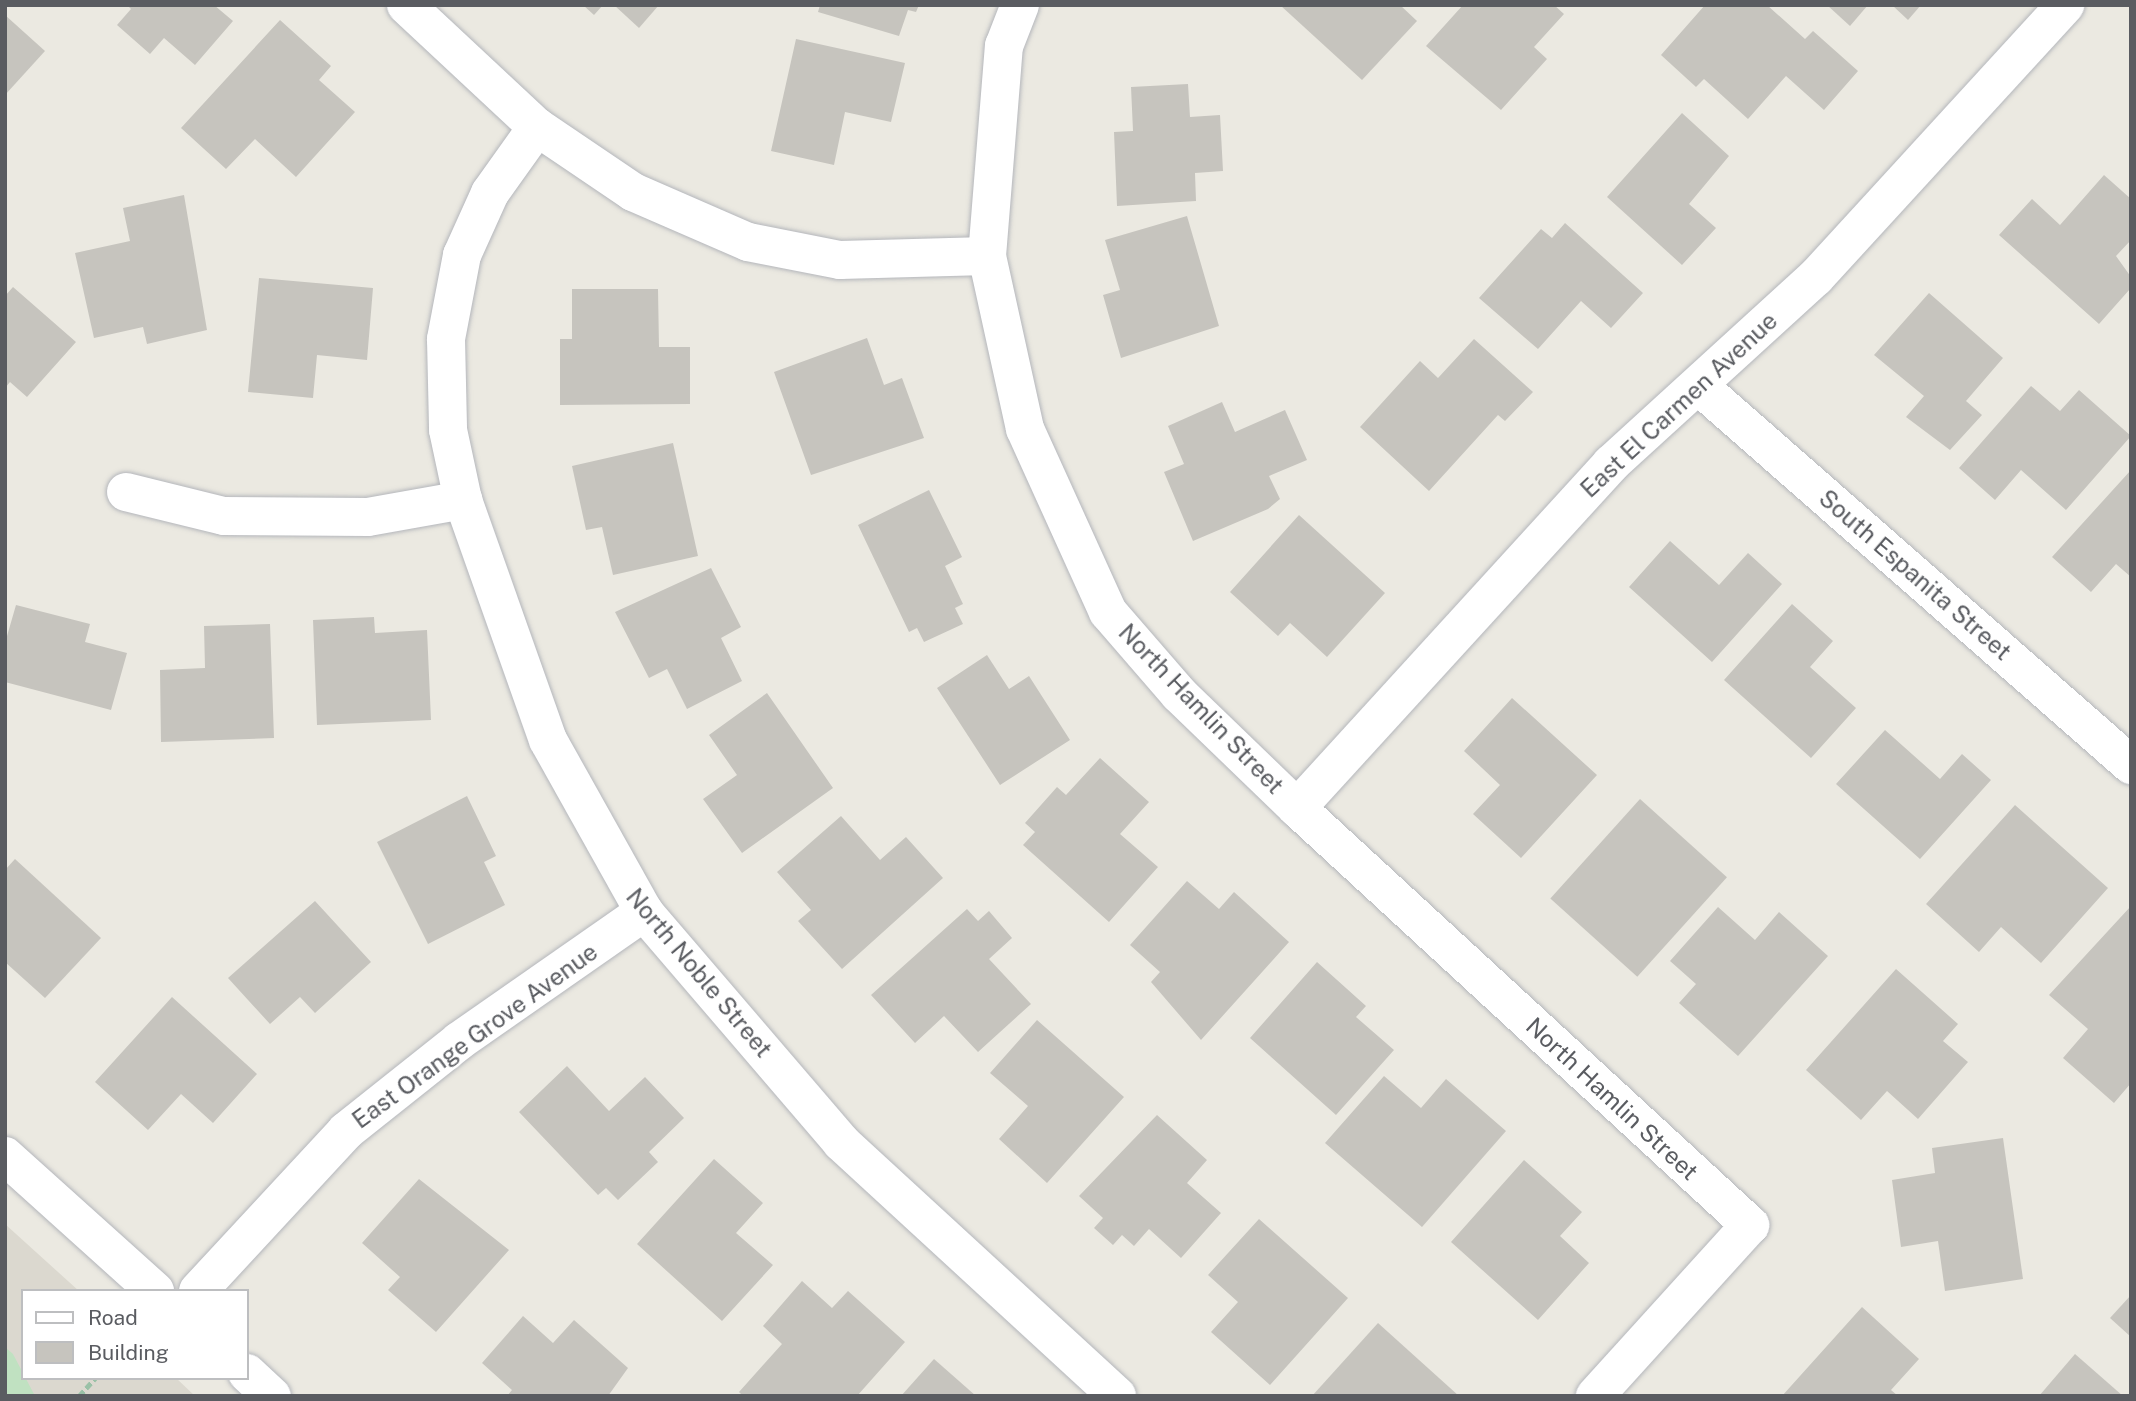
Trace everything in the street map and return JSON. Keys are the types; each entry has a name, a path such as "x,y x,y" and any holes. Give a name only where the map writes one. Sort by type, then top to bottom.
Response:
{"street":[{"path":"406,5 537,127 633,192 748,242 840,260 988,256 1004,46 1020,5"},
{"name":"East El Carmen Avenue","path":"1297,808 1611,464 1816,277 2065,5"},
{"name":"North Noble Street","path":"537,127 489,193 462,255 446,339 448,430 463,500 548,740 644,912 841,1142 1118,1396"},
{"name":"North Hamlin Street","path":"988,256 1025,429 1108,612 1179,694 1297,808 1750,1226 1595,1396"},
{"name":"South Espanita Street","path":"1699,386 2131,765"},
{"path":"126,492 224,516 368,517 463,500"},
{"name":"East Orange Grove Avenue","path":"200,1289 346,1131 459,1041 644,912"},
{"path":"5,1156 153,1289"},
{"path":"248,1374 272,1396"}],"path":[{"path":"79,1396 93,1380"}],"shaded area":[{"path":"5,1224 77,1289 21,1289 21,1380 178,1380 195,1396 5,1396"}],"green space":[{"path":"5,1347 13,1354 21,1369 21,1380 27,1380 35,1396 5,1396"}],"building":[{"path":"127,5 214,5 233,21 195,65 164,38 150,54 117,25 131,9"},
{"path":"583,5 603,5 594,15"},
{"path":"614,5 659,5 639,28"},
{"path":"820,5 919,5 916,12 908,10 899,36 818,12"},
{"path":"1280,5 1400,5 1417,21 1362,80"},
{"path":"1463,5 1554,5 1564,14 1534,47 1547,59 1501,110 1426,46"},
{"path":"1705,5 1767,5 1805,39 1813,31 1858,71 1824,110 1786,76 1748,119 1704,79 1696,87 1661,55"},
{"path":"1827,5 1868,5 1850,26"},
{"path":"1892,5 1921,5 1908,20"},
{"path":"5,15 45,51 5,95"},
{"path":"280,20 331,66 319,80 355,112 296,177 255,139 226,169 181,128"},
{"path":"796,39 905,63 891,122 845,112 834,165 771,151"},
{"path":"1188,84 1190,117 1220,115 1223,171 1195,173 1196,201 1117,206 1114,132 1133,131 1131,87"},
{"path":"1682,113 1729,156 1689,204 1716,228 1682,265 1607,197"},
{"path":"2104,175 2131,199 2131,240 2116,256 2131,277 2130,289 2099,324 1999,235 2032,199 2060,225"},
{"path":"184,195 207,330 147,344 143,327 94,338 75,253 130,241 123,208"},
{"path":"1187,216 1219,326 1121,358 1103,295 1120,290 1105,240"},
{"path":"1565,223 1643,293 1611,328 1581,301 1538,349 1479,298 1541,229 1552,238"},
{"path":"259,278 373,288 367,360 317,355 313,398 248,392"},
{"path":"13,287 76,342 27,397 10,382 5,388 5,296"},
{"path":"572,289 658,289 659,347 690,347 690,404 560,405 560,339 572,339"},
{"path":"1929,293 2003,358 1966,401 1982,415 1950,450 1906,417 1924,396 1874,355"},
{"path":"867,338 884,385 902,378 924,438 811,475 774,372"},
{"path":"1474,339 1533,392 1505,421 1498,415 1429,491 1360,427 1420,361 1438,378"},
{"path":"2031,386 2060,411 2079,390 2131,436 2066,510 2021,470 1995,500 1959,468"},
{"path":"1222,402 1235,432 1285,410 1307,460 1269,476 1280,499 1268,509 1193,541 1164,472 1184,464 1168,426"},
{"path":"673,443 698,556 613,575 602,527 586,530 572,466"},
{"path":"2131,470 2131,577 2116,564 2091,592 2052,557"},
{"path":"929,490 962,557 945,566 963,604 955,608 963,624 924,642 917,628 909,632 858,525"},
{"path":"1299,515 1385,593 1327,657 1290,623 1278,636 1230,592"},
{"path":"1670,541 1719,585 1748,553 1782,584 1712,662 1629,587"},
{"path":"711,568 741,627 721,638 742,681 687,709 667,669 649,678 615,612"},
{"path":"1792,604 1833,641 1810,667 1856,708 1811,758 1724,680"},
{"path":"16,605 90,624 85,642 127,653 111,710 5,682 5,643"},
{"path":"374,617 375,633 427,630 431,720 317,725 313,620"},
{"path":"270,624 274,738 161,742 160,670 205,668 204,626"},
{"path":"987,655 1009,689 1029,676 1070,740 1000,785 937,688"},
{"path":"767,693 833,788 742,853 703,799 737,775 709,735"},
{"path":"1512,698 1597,775 1521,858 1473,814 1500,785 1464,751"},
{"path":"1885,730 1940,779 1962,754 1991,780 1920,859 1836,784"},
{"path":"1100,758 1149,802 1120,834 1158,867 1109,922 1023,845 1035,832 1025,823 1057,787 1066,795"},
{"path":"467,796 496,856 484,862 505,905 428,944 377,842"},
{"path":"1640,799 1727,877 1637,977 1550,899"},
{"path":"2015,805 2108,888 2041,963 2001,927 1979,952 1926,904"},
{"path":"841,816 880,860 906,837 943,878 842,969 798,921 811,910 777,872"},
{"path":"15,859 101,938 45,998 5,962 5,870"},
{"path":"1187,881 1219,909 1234,892 1289,942 1201,1040 1151,982 1160,972 1130,945"},
{"path":"315,901 371,962 315,1013 300,997 270,1024 228,978"},
{"path":"2131,906 2131,1083 2114,1103 2063,1058 2088,1029 2049,995"},
{"path":"1718,907 1755,940 1779,912 1828,956 1738,1056 1679,1003 1696,984 1670,961"},
{"path":"967,909 978,921 989,911 1012,938 989,959 1031,1004 978,1052 944,1016 915,1043 871,995"},
{"path":"1317,962 1366,1006 1356,1017 1394,1050 1336,1115 1250,1038"},
{"path":"1896,969 1958,1024 1943,1041 1968,1062 1918,1119 1887,1091 1861,1120 1806,1070"},
{"path":"172,997 257,1074 213,1123 181,1094 148,1130 95,1082"},
{"path":"1037,1020 1124,1097 1047,1183 999,1139 1028,1106 990,1073"},
{"path":"567,1066 609,1111 645,1077 684,1118 649,1152 658,1162 618,1200 606,1188 598,1195 519,1112"},
{"path":"1384,1076 1421,1108 1446,1079 1506,1131 1422,1227 1325,1143"},
{"path":"1157,1115 1207,1160 1187,1183 1221,1213 1181,1258 1149,1229 1134,1246 1122,1235 1113,1245 1094,1228 1103,1218 1079,1196"},
{"path":"2003,1138 2023,1279 1945,1291 1938,1241 1901,1247 1892,1180 1935,1173 1932,1148"},
{"path":"714,1159 763,1203 736,1233 773,1265 722,1321 637,1244"},
{"path":"1524,1160 1582,1212 1560,1236 1589,1263 1538,1320 1451,1242"},
{"path":"419,1179 509,1250 436,1332 388,1290 400,1277 362,1243"},
{"path":"1259,1219 1348,1298 1270,1385 1211,1332 1238,1302 1208,1275"},
{"path":"802,1281 832,1308 848,1291 905,1342 857,1396 743,1396 739,1392 782,1344 763,1326"},
{"path":"2131,1295 2131,1337 2110,1318"},
{"path":"1862,1307 1919,1359 1891,1390 1898,1396 1782,1396"},
{"path":"523,1316 553,1343 574,1320 628,1368 608,1396 507,1396 512,1390 482,1363"},
{"path":"1378,1323 1459,1396 1312,1396"},
{"path":"2075,1354 2123,1396 2039,1396"},
{"path":"934,1359 976,1396 901,1396"}]}
